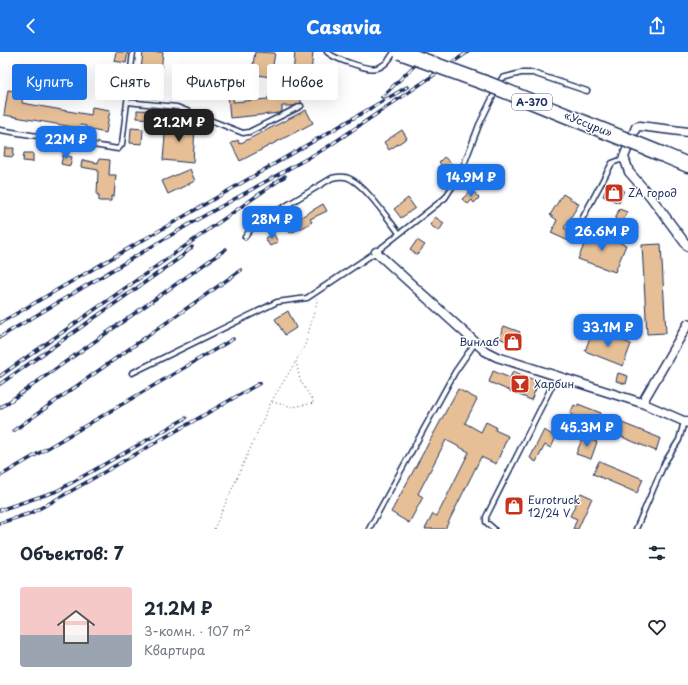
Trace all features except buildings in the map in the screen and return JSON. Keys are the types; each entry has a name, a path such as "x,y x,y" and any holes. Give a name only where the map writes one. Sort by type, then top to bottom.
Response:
{"highway":[{"name":"«Уссури»","path":"400,52 488,84 688,165"}],"street":[{"path":"688,132 643,125 636,127 625,153 625,161 629,172 650,196 688,247"},
{"path":"376,252 485,351 498,357 642,403 686,422"},
{"path":"642,403 688,324"}],"lane":[{"path":"0,130 118,149 122,144 133,52"},
{"path":"327,52 336,58 365,68 374,69 388,62 394,52"},
{"path":"132,373 277,302 307,298 316,293 376,252 445,198 460,175 479,125 502,78 521,73 533,72 588,92"},
{"path":"128,102 177,107 243,133 248,132 301,106"},
{"path":"581,221 612,163 620,160 625,161"},
{"path":"245,237 254,226 332,178 338,177 344,177 356,183 371,197 399,233"},
{"path":"369,529 455,372 475,343"},
{"path":"494,529 486,522 486,517 557,375"},
{"path":"636,529 665,462 677,444 686,422"}],"path":[{"path":"214,529 271,402 305,345 317,302 316,293"},
{"path":"271,402 293,406 314,403 300,380 296,361"}],"railway":[{"path":"382,97 415,65 423,52"},
{"path":"0,337 193,222 326,148 468,52"},
{"path":"0,323 407,87"},
{"path":"0,376 285,176"},
{"path":"0,384 181,257 192,247"},
{"path":"0,408 226,249"},
{"path":"13,431 241,270"},
{"path":"0,476 233,339"},
{"path":"0,523 31,513 50,503 260,383"},
{"path":"0,510 57,491 186,418"}],"place":[{"name":"ZA город","path":"614,193"},
{"name":"Винлаб","path":"513,342"},
{"name":"Харбин","path":"520,384"},
{"name":"Eurotruck 12/24 V","path":"514,506"}]}
